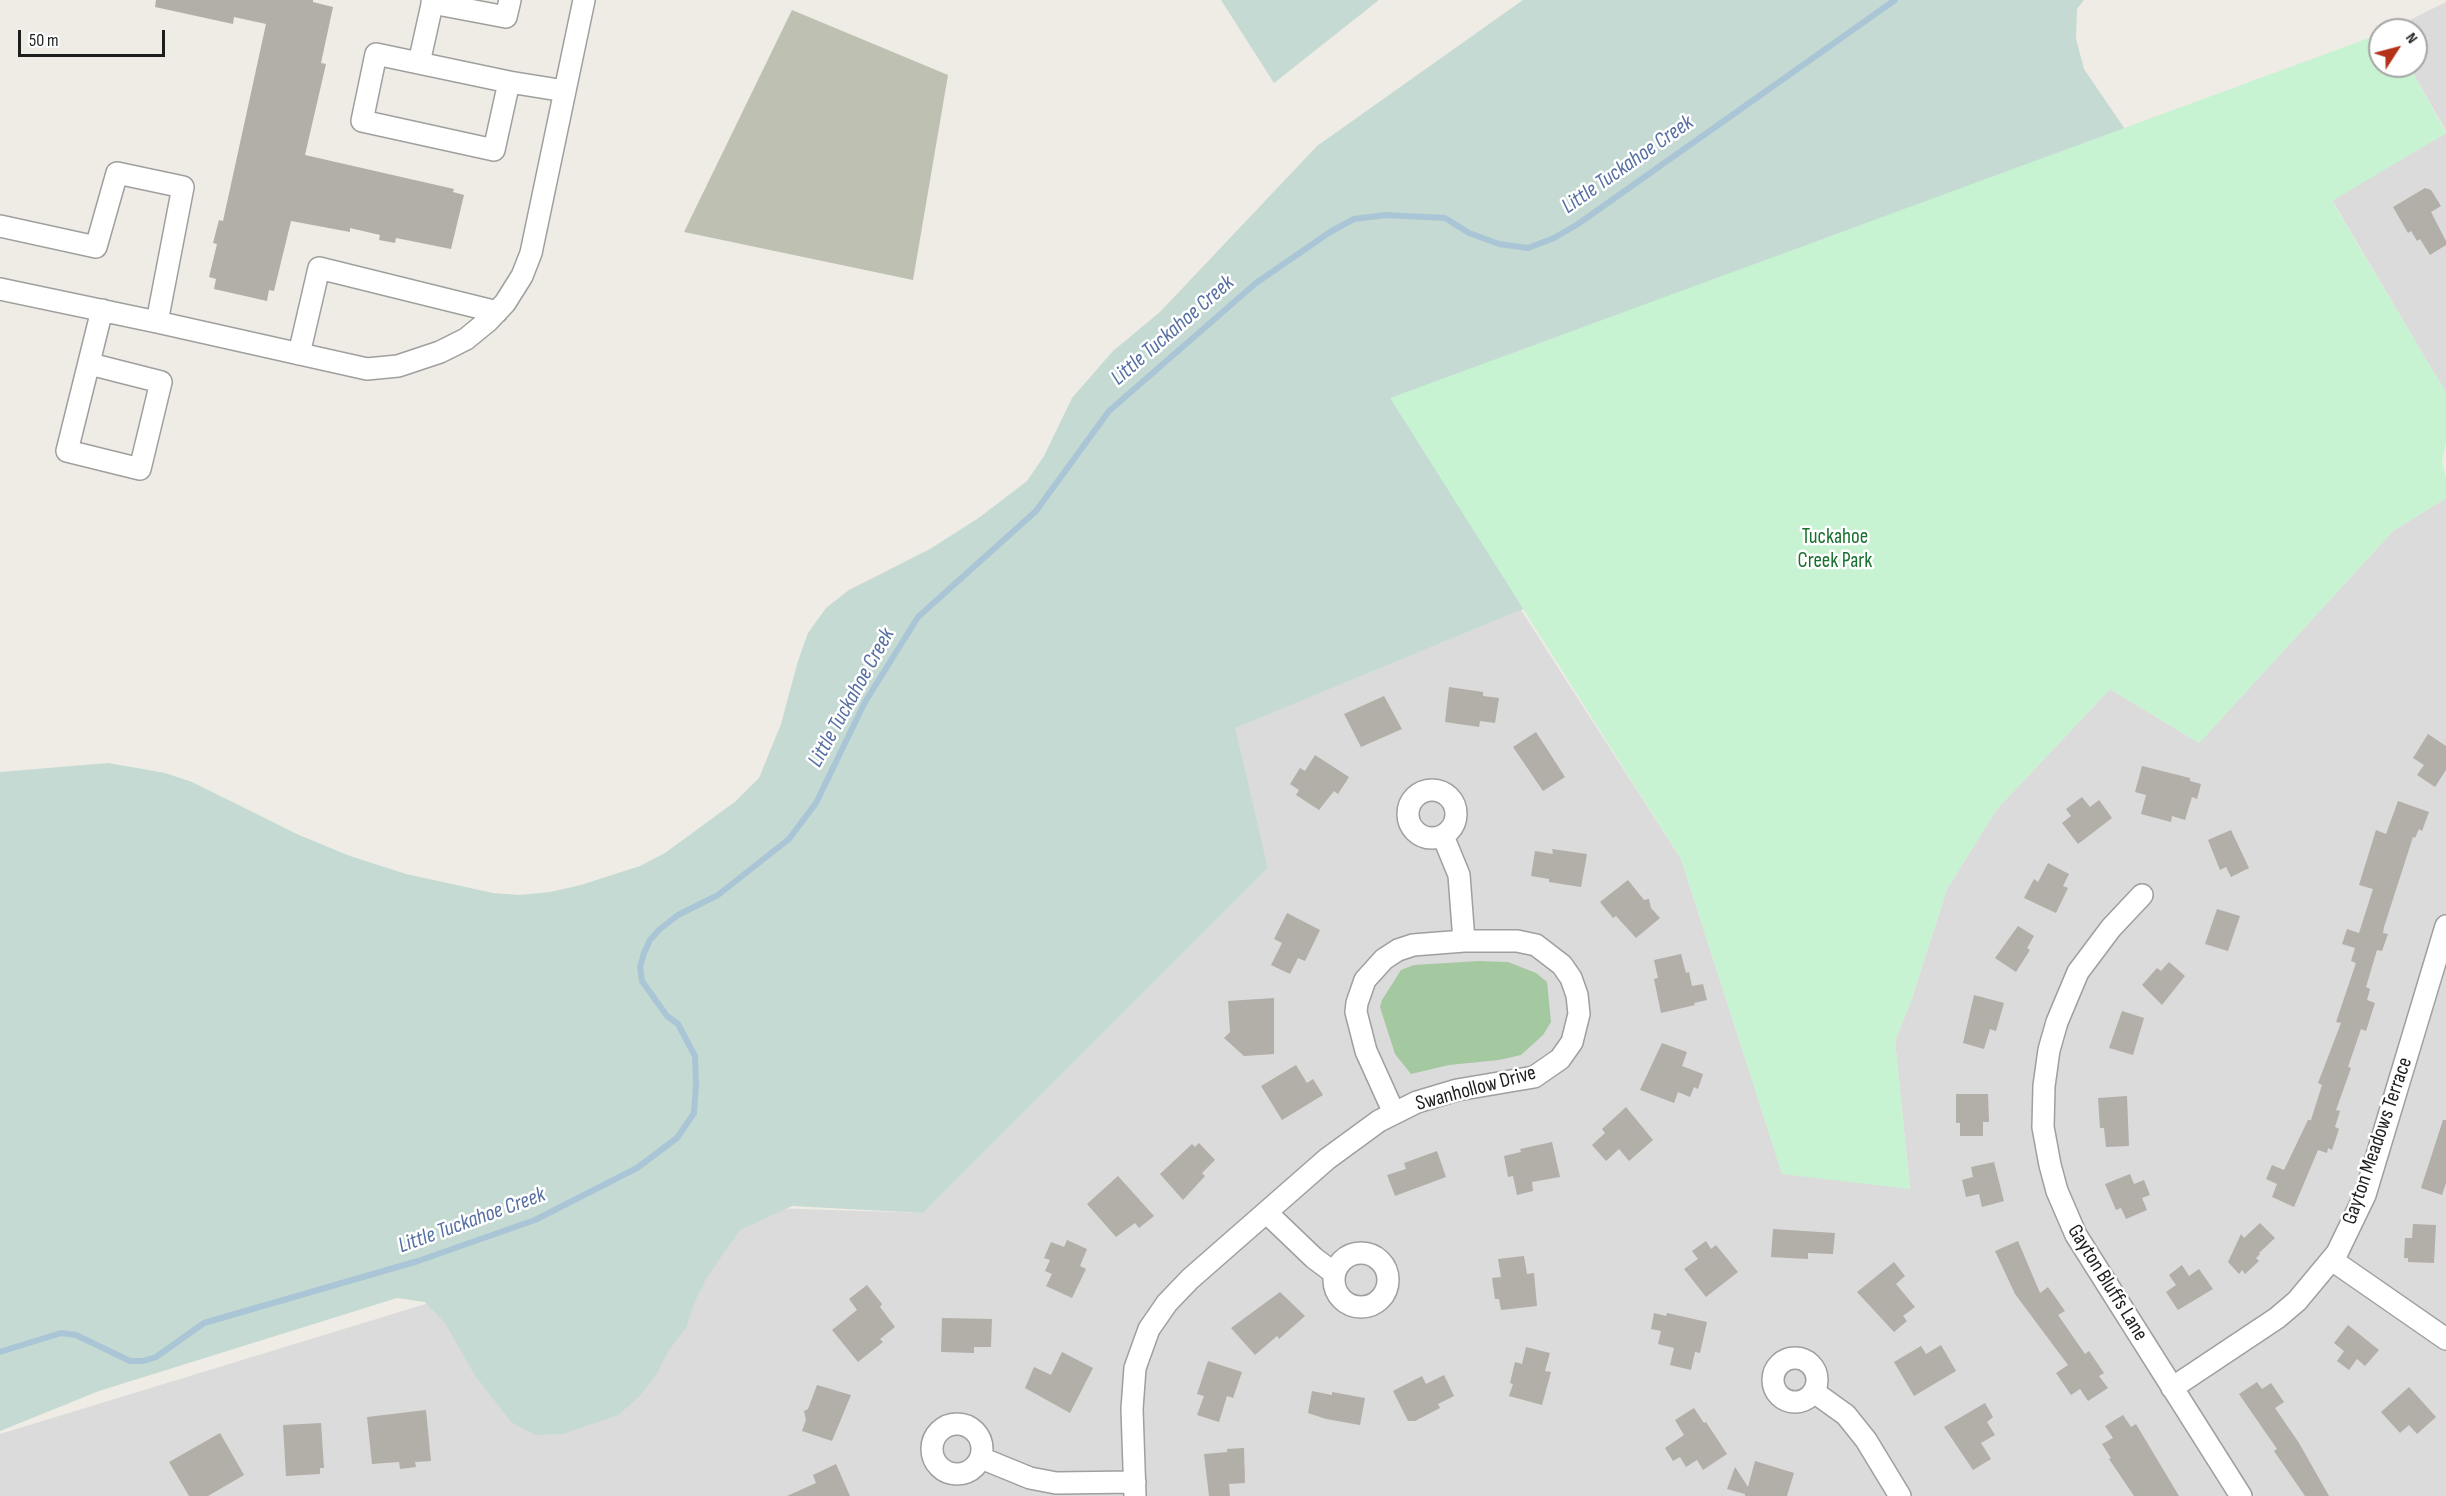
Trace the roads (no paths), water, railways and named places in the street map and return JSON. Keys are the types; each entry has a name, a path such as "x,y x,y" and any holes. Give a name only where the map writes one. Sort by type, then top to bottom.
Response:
{"street":[{"path":"419,63 432,2 506,17 510,0"},
{"path":"0,290 158,322 367,369 398,366 440,352 466,339 497,312 522,276 531,253 584,0"},
{"path":"509,82 494,150 362,121 376,54 509,82 565,90"},
{"path":"0,226 96,247 117,173 183,187 158,322"},
{"path":"299,354 320,268 497,312"},
{"path":"90,364 161,382 140,469 68,451 102,310"},
{"path":"1443,836 1459,875 1464,941"},
{"name":"Gayton Bluffs Lane","path":"2142,895 2111,928 2078,972 2057,1022 2049,1050 2044,1086 2043,1121 2050,1165 2065,1212 2076,1235 2241,1496"},
{"name":"Gayton Meadows Terrace","path":"2172,1388 2277,1318 2297,1301 2332,1260 2365,1195 2446,926"},
{"name":"Swanhollow Drive","path":"1135,1489 1132,1409 1135,1368 1149,1329 1167,1303 1190,1279 1346,1143 1394,1113 1417,1102 1457,1090 1534,1077 1560,1059 1572,1042 1578,1023 1577,995 1571,978 1562,965 1536,945 1517,940 1413,945 1398,950 1384,959 1365,980 1357,1003 1358,1028 1394,1113"},
{"path":"1267,1212 1314,1258 1334,1274"},
{"path":"2332,1260 2446,1339"},
{"path":"1814,1392 1846,1415 1866,1440 1900,1496"},
{"path":"981,1458 1030,1478 1056,1483 1135,1489"}],"waterway":[{"name":"Little Tuckahoe Creek","path":"0,1352 61,1333 76,1335 130,1361 143,1361 156,1357 204,1323 418,1261 535,1220 637,1168 677,1138 694,1113 696,1084 695,1056 678,1024 667,1016 642,981 640,967 650,940 678,915 718,895 789,839 816,803 865,702 918,617 1036,511 1109,411 1256,283 1330,232 1354,219 1386,215 1445,218 1469,233 1499,244 1528,248 1554,238 1578,224 1895,0"}],"park label":[{"name":"Tuckahoe Creek Park","path":"1835,550"}]}
